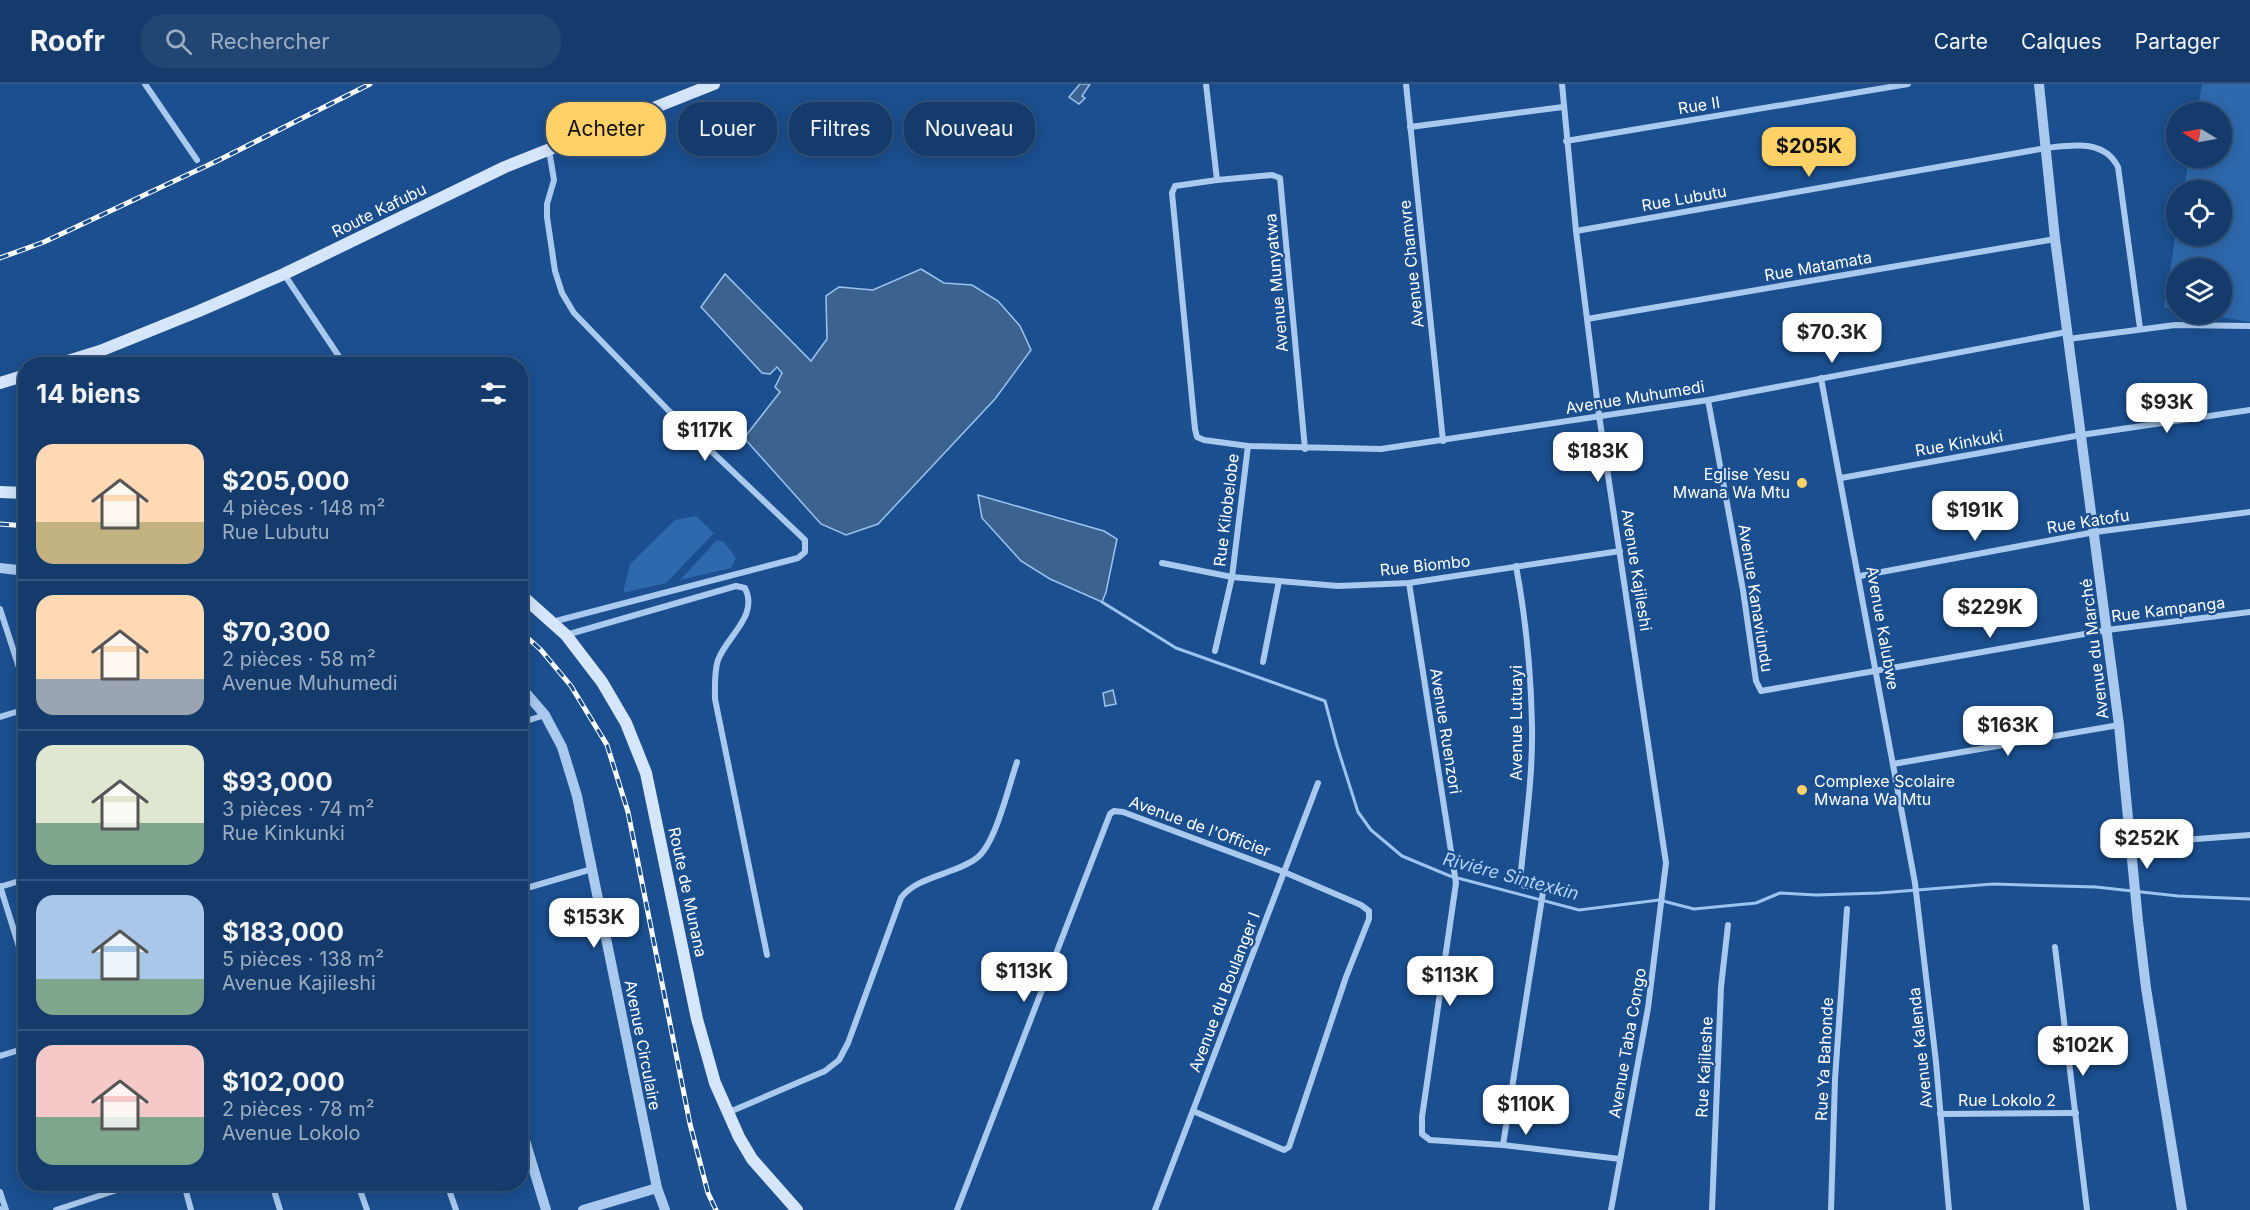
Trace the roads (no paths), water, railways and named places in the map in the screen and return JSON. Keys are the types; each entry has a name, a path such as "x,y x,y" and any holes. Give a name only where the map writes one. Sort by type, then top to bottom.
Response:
{"main road":[{"name":"Route Kafubu","path":"666,103 714,84"},
{"name":"Route Kafubu","path":"81,357 177,320 284,274 505,167 546,151"},
{"path":"0,383 18,377"},
{"path":"0,492 18,493"},
{"name":"Route de Munana","path":"528,601 566,635 602,682 626,723 646,773 697,1019 715,1083 727,1113 752,1159 797,1210"}],"street":[{"path":"145,84 197,160"},
{"path":"1206,84 1217,180"},
{"name":"Avenue Chamvre","path":"1406,84 1443,441"},
{"name":"Avenue Kajileshi","path":"1562,84 1576,231 1599,415 1666,863 1665,880"},
{"name":"Rue II","path":"1566,141 1908,84"},
{"name":"Avenue du Marché","path":"2039,84 2055,239 2119,725 2129,844 2146,988 2182,1210"},
{"path":"1410,127 1563,107"},
{"name":"Rue Lubutu","path":"1576,231 2046,148 2070,145 2092,146 2109,154 2118,167 2140,328"},
{"path":"550,156 554,180 547,204 547,217 555,272 562,293 574,313 669,411 805,540 805,552 798,558 552,622"},
{"name":"Avenue Munyatwa","path":"1217,180 1272,175 1280,178 1305,449"},
{"name":"Avenue Muhumedi","path":"1217,180 1177,186 1172,190 1195,429 1197,437 1204,440 1248,446 1305,449 1381,449 1708,400 1821,378 2068,336 2175,326 2250,326"},
{"name":"Rue Matamata","path":"1587,319 2055,239"},
{"path":"284,274 339,357"},
{"name":"Avenue Kalubwe","path":"1821,378 1860,576 1915,883"},
{"name":"Avenue Kanaviundu","path":"1708,400 1743,590 1756,681 1759,689 1763,691"},
{"name":"Rue Kinkuki","path":"1841,478 2081,435 2250,410"},
{"name":"Rue Kilobelobe","path":"1215,651 1232,577 1248,446"},
{"name":"Rue Katofu","path":"1860,576 2095,532 2250,512"},
{"name":"Rue Biombo","path":"1162,563 1232,577 1338,586 1409,583 1620,551"},
{"name":"Avenue Lutuayi","path":"1503,1145 1543,892 1537,886 1524,886 1520,881 1530,789 1532,727 1525,614 1516,566"},
{"path":"0,568 18,570"},
{"path":"1263,662 1279,581"},
{"name":"Avenue Ruenzori","path":"1409,583 1456,883 1422,1117 1422,1134 1430,1140 1503,1145"},
{"path":"566,635 736,586 745,588 750,597 746,618 718,660 715,699 767,954"},
{"path":"0,609 18,664"},
{"name":"Rue Kampanga","path":"1763,691 2107,630 2250,612"},
{"name":"Avenue Circulaire","path":"528,695 545,715 562,747 577,796 657,1188 665,1210"},
{"path":"0,717 18,712"},
{"path":"528,720 545,715"},
{"path":"1893,764 2119,725"},
{"path":"727,1113 825,1071 839,1060 848,1043 901,898 908,889 968,863 984,851 993,835 1017,762"},
{"name":"Avenue du Boulanger I","path":"1155,1210 1318,783"},
{"name":"Avenue de l'Officier","path":"957,1210 1110,814 1116,810 1284,872 1366,908 1369,919 1337,1003 1292,1142 1284,1150 1193,1111"},
{"path":"2129,844 2250,835"},
{"path":"528,888 592,869"},
{"name":"Avenue Taba Congo","path":"1611,1210 1648,1008 1665,880"},
{"path":"18,881 0,887 18,944"},
{"name":"Avenue Kalenda","path":"1915,883 1936,1062 1950,1210"},
{"name":"Rue Ya Bahonde","path":"1831,1210 1835,1079 1847,909"},
{"name":"Rue Kajileshe","path":"1712,1210 1721,987 1728,925"},
{"path":"2055,947 2087,1210"},
{"path":"0,1056 18,1050"},
{"name":"Rue Lokolo 2","path":"1940,1114 2076,1113"},
{"path":"1503,1145 1620,1159"},
{"path":"528,1150 546,1210"},
{"path":"583,1210 604,1207 657,1188"},
{"path":"56,1210 114,1191"},
{"path":"186,1191 191,1210"},
{"path":"274,1191 280,1210"},
{"path":"360,1191 367,1210"},
{"path":"449,1191 456,1210"},
{"path":"0,1192 6,1210"}],"waterway":[{"name":"Riviére Sintexkin","path":"1102,602 1176,648 1325,701 1358,812 1371,830 1402,856 1450,876 1579,910 1659,900 1694,909 1756,903 1780,893 1816,895 1879,893 1993,884 2096,887 2178,896 2250,899"}],"railway":[{"path":"0,258 44,242 219,160 370,84"},
{"path":"0,524 18,525"},
{"path":"528,638 571,686 607,745 628,812 690,1124 708,1193 716,1210"}],"place":[{"name":"Eglise Yesu Mwana Wa Mtu","path":"1802,483"},
{"name":"Complexe Scolaire Mwana Wa Mtu","path":"1802,790"}]}
